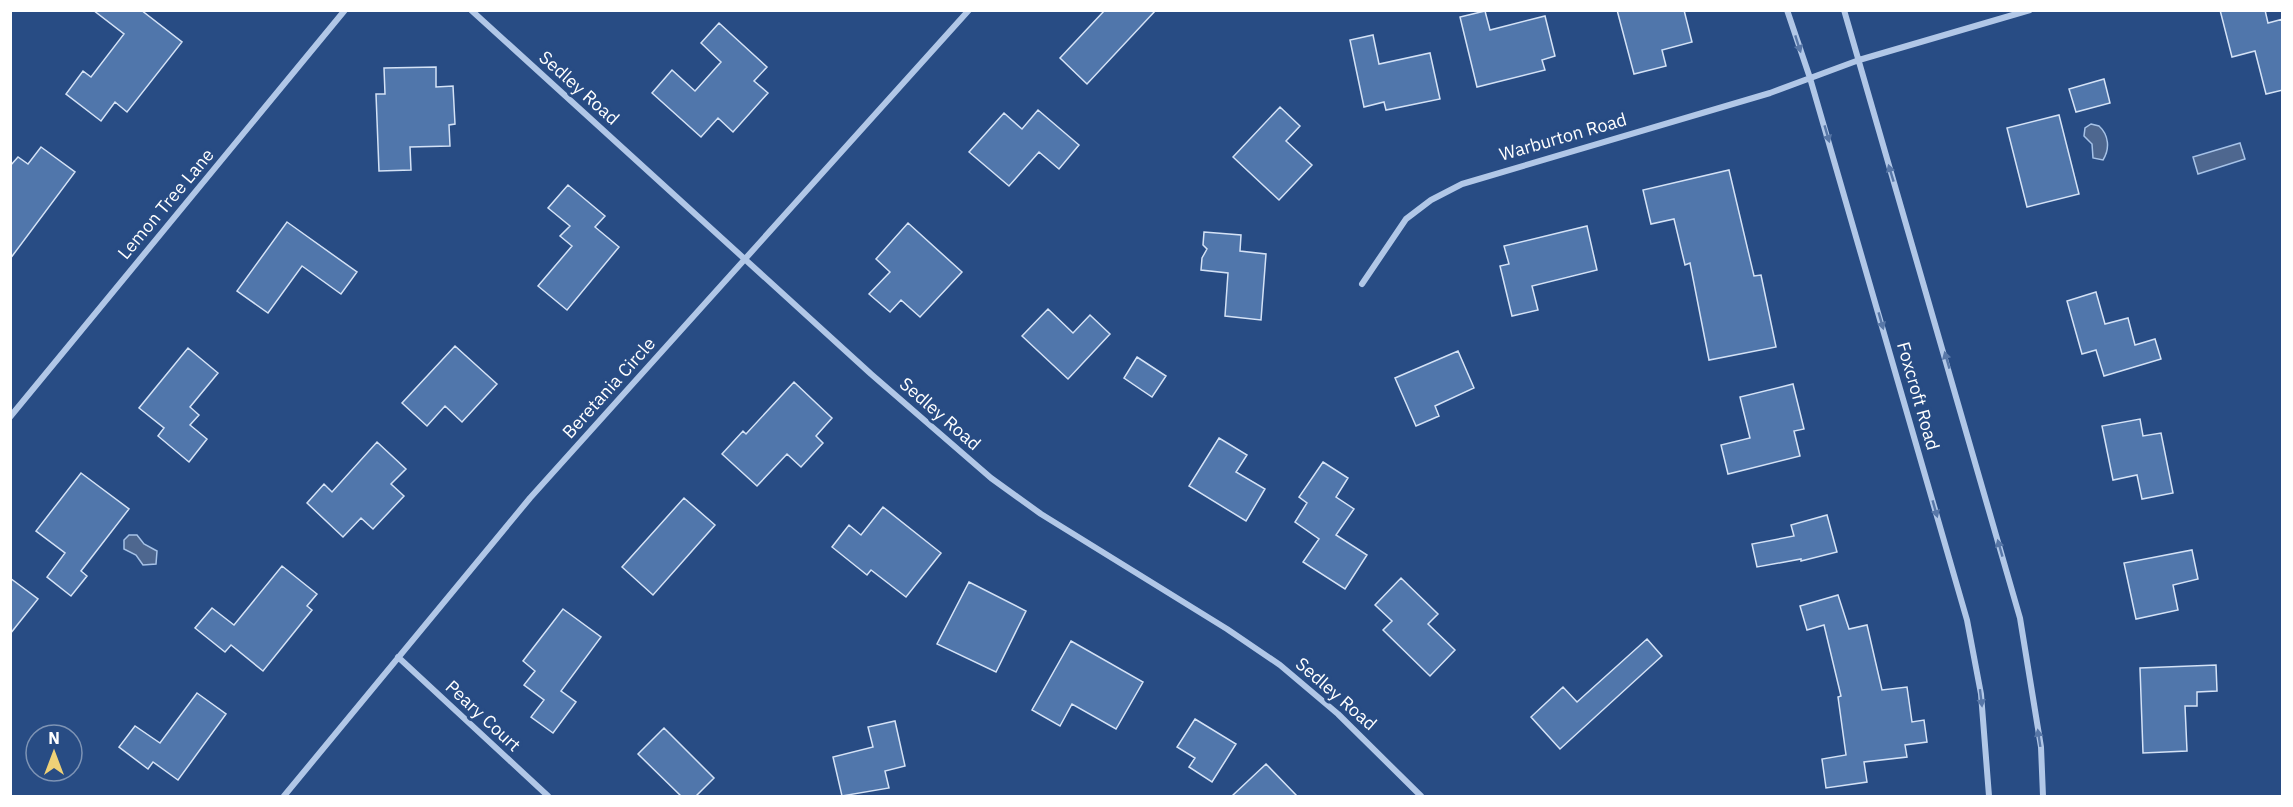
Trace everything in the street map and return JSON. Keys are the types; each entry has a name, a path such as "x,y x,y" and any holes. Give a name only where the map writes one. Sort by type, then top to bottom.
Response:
{"street":[{"name":"Lemon Tree Lane","path":"10,417 345,10"},
{"name":"Sedley Road","path":"471,10 991,478 1041,514 1227,629 1280,665 1338,714 1421,796"},
{"name":"Beretania Circle","path":"284,796 530,498 969,10"},
{"name":"Foxcroft Road","path":"1787,10 1810,78 1967,620 1981,694 1989,796"},
{"name":"Foxcroft Road","path":"1844,10 2020,618 2041,747 2043,796"},
{"path":"1859,60 2030,10"},
{"name":"Warburton Road","path":"1362,284 1406,219 1431,200 1462,184 1770,93 1859,60"},
{"name":"Peary Court","path":"398,657 548,796"}],"water":[{"path":"2091,124 2099,126 2107,138 2107,151 2103,160 2093,158 2092,144 2084,136 2085,128"},
{"path":"2240,143 2245,159 2198,174 2193,157"},
{"path":"129,535 137,535 144,544 157,551 156,564 143,565 136,555 124,549 124,540"}],"building":[{"path":"93,10 141,10 182,42 127,112 115,102 101,121 66,94 83,71 91,77 124,34"},
{"path":"1105,10 1156,10 1087,84 1060,58"},
{"path":"1617,10 1684,10 1692,42 1662,50 1666,66 1634,74"},
{"path":"2220,10 2265,10 2268,23 2283,19 2283,90 2266,94 2255,51 2232,57"},
{"path":"1485,11 1490,30 1545,16 1555,56 1542,60 1545,70 1477,87 1460,17"},
{"path":"719,23 767,67 754,81 768,93 733,132 718,118 701,137 652,93 672,70 695,91 721,62 701,43"},
{"path":"1373,35 1379,64 1430,53 1440,99 1386,110 1384,102 1364,107 1350,40"},
{"path":"436,67 436,87 453,86 455,124 449,125 450,146 410,147 411,170 379,171 376,94 385,94 384,68"},
{"path":"2104,79 2110,103 2076,112 2069,89"},
{"path":"1280,107 1300,126 1286,141 1312,165 1279,200 1233,157"},
{"path":"1038,110 1079,145 1059,169 1039,152 1009,186 969,152 1004,113 1022,129"},
{"path":"2059,115 2079,194 2027,207 2007,128"},
{"path":"41,147 75,172 10,259 10,166 18,157 28,164"},
{"path":"1729,170 1754,276 1761,275 1776,347 1709,360 1690,263 1685,265 1674,219 1651,224 1643,190"},
{"path":"568,185 605,216 595,227 619,247 567,310 538,286 572,246 560,236 570,226 548,208"},
{"path":"287,222 357,272 341,294 302,266 268,313 237,291"},
{"path":"908,223 962,272 920,317 901,300 890,312 869,294 890,272 876,259"},
{"path":"1587,226 1597,270 1532,286 1538,310 1512,316 1500,266 1509,264 1504,246"},
{"path":"1204,232 1241,235 1240,251 1266,254 1261,320 1225,316 1228,273 1201,270 1202,258 1207,249 1203,245"},
{"path":"2096,292 2105,324 2128,318 2135,345 2155,339 2161,359 2104,376 2096,350 2082,354 2067,301"},
{"path":"1048,309 1073,333 1090,315 1110,334 1068,379 1022,336"},
{"path":"455,346 497,384 462,422 445,406 427,426 402,403"},
{"path":"188,348 218,373 190,407 199,415 190,425 207,439 189,462 158,436 164,428 139,408"},
{"path":"1458,351 1474,388 1435,406 1439,416 1416,426 1395,378"},
{"path":"1137,357 1166,376 1152,397 1124,378"},
{"path":"794,382 832,418 816,436 823,443 801,467 787,454 757,486 722,454 743,431 746,434"},
{"path":"1793,384 1804,429 1794,431 1800,456 1728,474 1721,445 1750,438 1740,397"},
{"path":"2140,419 2143,436 2161,433 2173,493 2142,499 2137,475 2113,480 2102,426"},
{"path":"1219,438 1247,455 1236,472 1265,489 1246,521 1189,486"},
{"path":"377,442 406,469 391,484 404,496 373,529 361,518 343,537 307,503 324,484 332,492"},
{"path":"1323,462 1348,478 1336,497 1354,509 1336,535 1367,555 1345,589 1303,562 1319,539 1295,522 1307,503 1299,497"},
{"path":"81,473 129,509 81,571 87,576 71,596 47,577 65,553 36,531"},
{"path":"684,498 715,525 653,595 622,567"},
{"path":"883,507 941,553 906,597 871,570 867,575 832,547 849,525 861,535"},
{"path":"1827,515 1837,552 1801,561 1801,559 1757,567 1752,544 1794,536 1791,525"},
{"path":"2192,550 2198,579 2173,585 2178,610 2136,619 2124,563"},
{"path":"282,566 317,594 307,606 312,610 263,671 231,645 225,652 195,628 212,608 234,625"},
{"path":"10,578 38,599 10,634"},
{"path":"1401,578 1438,614 1428,624 1455,650 1430,676 1383,630 1392,621 1375,605"},
{"path":"969,582 1026,611 996,672 937,644"},
{"path":"1838,595 1849,629 1867,625 1882,690 1907,687 1912,722 1924,720 1927,742 1905,745 1907,757 1864,762 1867,782 1826,788 1822,759 1846,755 1838,697 1841,696 1824,625 1807,630 1800,606"},
{"path":"563,609 601,637 561,691 576,702 553,733 531,717 544,700 524,685 535,671 523,661"},
{"path":"1647,639 1662,656 1560,749 1531,717 1563,687 1577,702"},
{"path":"1071,641 1143,682 1116,729 1072,704 1060,726 1032,710"},
{"path":"2216,665 2217,691 2197,692 2197,706 2185,706 2187,751 2143,753 2140,668"},
{"path":"197,693 226,714 178,780 153,762 148,769 119,747 135,726 160,743"},
{"path":"1195,719 1236,744 1212,782 1189,767 1195,758 1177,747"},
{"path":"895,721 905,766 885,771 889,788 842,796 833,757 873,747 868,727"},
{"path":"664,728 714,778 696,796 681,796 638,754"},
{"path":"1266,764 1297,796 1232,796"}]}
